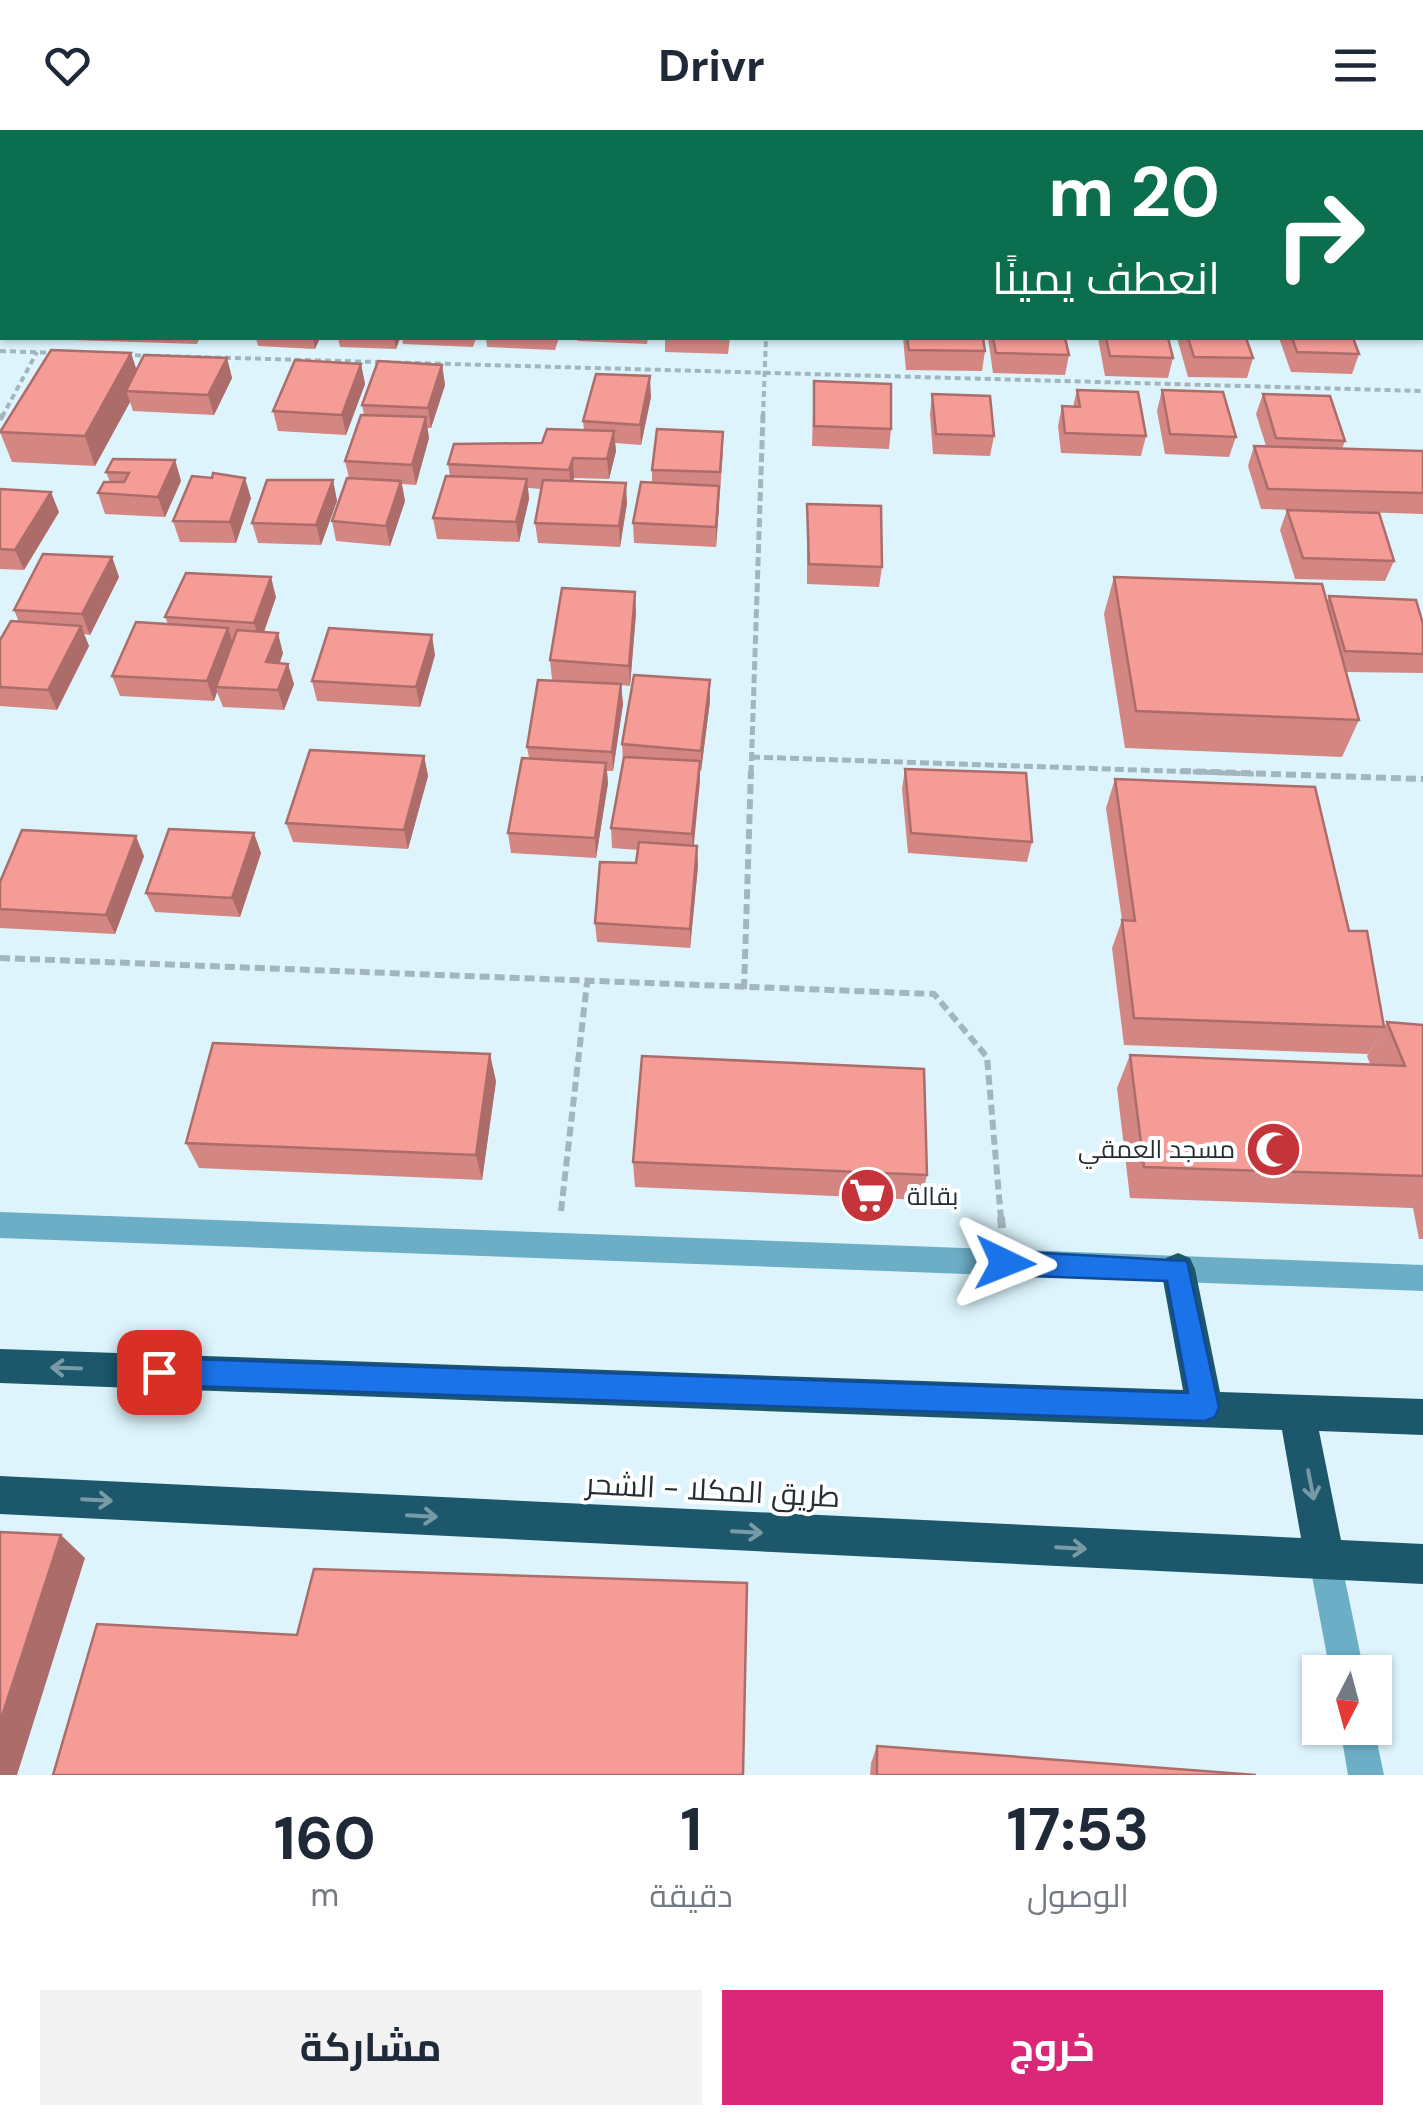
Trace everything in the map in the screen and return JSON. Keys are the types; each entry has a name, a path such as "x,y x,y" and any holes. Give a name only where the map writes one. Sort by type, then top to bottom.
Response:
{"highway":[{"path":"1178,1269 1205,1407"},
{"path":"0,1366 1423,1417"},
{"path":"1297,1411 1325,1560"},
{"name":"طريق المكلا - الشحر","path":"0,1495 1423,1564"}],"street":[{"path":"0,1225 1423,1278"},
{"path":"1325,1560 1343,1655"},
{"path":"1360,1745 1366,1775"}],"path":[{"path":"744,990 766,340"},
{"path":"0,351 57,353"},
{"path":"0,420 37,352"},
{"path":"116,354 1423,391"},
{"path":"752,757 1423,779"},
{"path":"0,958 587,984 934,994 987,1057 1005,1263"},
{"path":"557,1243 587,984"}],"building":[{"path":"907,340 983,340 985,351 909,350"},
{"path":"993,340 1065,340 1069,355 996,353"},
{"path":"1106,340 1168,340 1173,358 1110,356"},
{"path":"1189,340 1247,340 1253,358 1194,357"},
{"path":"1293,340 1354,340 1359,354 1297,352"},
{"path":"51,350 131,353 85,436 0,432"},
{"path":"144,355 227,358 208,395 126,391"},
{"path":"295,360 361,364 342,415 273,411"},
{"path":"378,361 442,365 428,408 362,405"},
{"path":"596,374 650,376 640,425 583,421"},
{"path":"814,381 891,384 891,429 814,426"},
{"path":"1077,390 1138,392 1146,436 1065,433 1062,406 1080,407"},
{"path":"1162,390 1223,392 1236,437 1170,434"},
{"path":"932,394 990,396 994,436 936,434"},
{"path":"1263,394 1330,396 1345,441 1276,438"},
{"path":"361,415 426,417 412,465 345,461"},
{"path":"547,429 614,431 607,459 573,458 569,470 448,464 454,444 542,443"},
{"path":"657,429 723,432 720,472 652,470"},
{"path":"1254,446 1423,451 1423,493 1268,489"},
{"path":"113,459 175,460 158,497 98,493 104,482 124,482 129,473 106,472"},
{"path":"213,473 245,478 230,522 173,521 192,476 212,478"},
{"path":"446,476 527,479 516,522 433,518"},
{"path":"347,478 401,481 386,526 332,521"},
{"path":"267,480 333,480 316,525 252,523"},
{"path":"543,480 626,483 619,526 535,523"},
{"path":"641,482 719,486 716,527 633,523"},
{"path":"0,489 51,492 15,550 0,549"},
{"path":"807,504 881,506 882,567 809,564"},
{"path":"1287,510 1379,513 1394,561 1303,558"},
{"path":"43,554 112,557 82,614 14,610"},
{"path":"186,573 271,577 254,623 165,617"},
{"path":"1114,577 1322,584 1359,720 1136,711"},
{"path":"562,588 635,592 629,666 550,660"},
{"path":"1329,596 1416,600 1423,624 1423,654 1345,651"},
{"path":"11,621 81,626 48,690 0,687 0,640"},
{"path":"136,622 228,628 207,681 112,676"},
{"path":"329,628 432,635 416,687 312,681"},
{"path":"237,630 278,633 266,662 288,664 278,690 216,687"},
{"path":"634,675 710,680 701,751 622,744"},
{"path":"538,680 621,684 612,752 527,747"},
{"path":"310,750 424,756 404,830 286,823"},
{"path":"624,757 700,761 692,834 611,828"},
{"path":"522,758 606,763 595,838 508,833"},
{"path":"905,769 1026,773 1032,842 911,833"},
{"path":"1115,779 1315,787 1349,931 1367,931 1384,1027 1134,1018 1122,920 1135,921"},
{"path":"169,829 254,833 232,898 146,893"},
{"path":"22,830 136,836 106,915 0,909 0,882"},
{"path":"639,842 697,846 690,929 595,923 600,862 636,863"},
{"name":"مسجد العمقي","path":"1387,1022 1423,1025 1423,1176 1144,1167 1130,1055 1405,1066"},
{"path":"213,1043 490,1054 476,1155 186,1143"},
{"path":"642,1056 924,1069 927,1175 633,1162"},
{"path":"0,1532 61,1535 0,1722"},
{"path":"314,1569 747,1583 743,1775 53,1775 97,1624 297,1635"},
{"path":"877,1746 1256,1775 877,1775"}],"place":[{"name":"مسجد العمقي","path":"1274,1149"},
{"name":"بقالة","path":"868,1196"}],"route":[{"path":"159,1372 1205,1407 1178,1269 1005,1263"}]}
